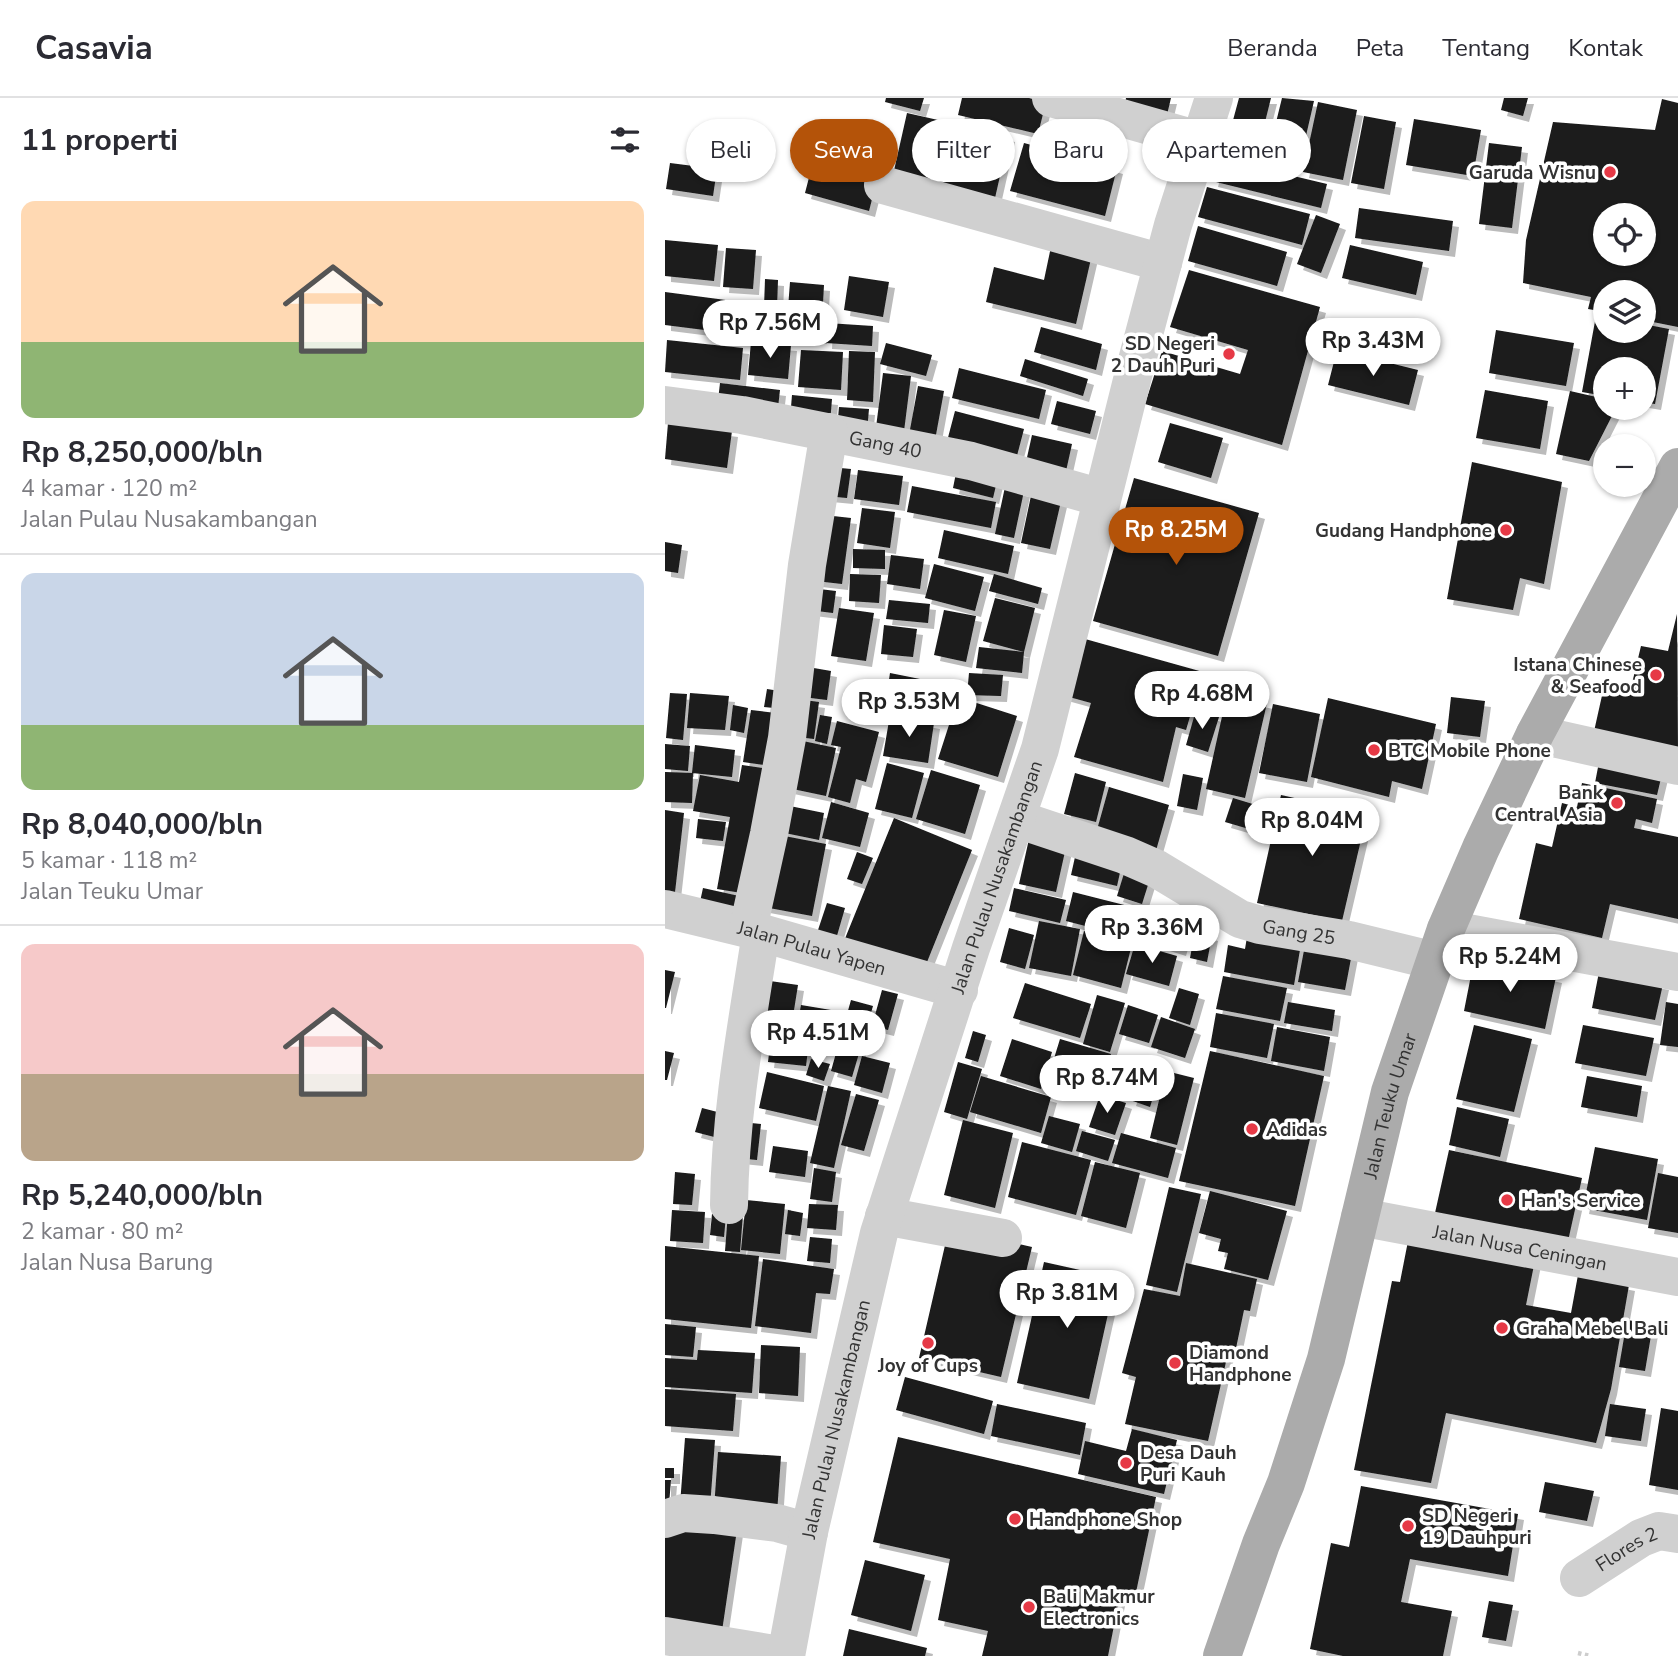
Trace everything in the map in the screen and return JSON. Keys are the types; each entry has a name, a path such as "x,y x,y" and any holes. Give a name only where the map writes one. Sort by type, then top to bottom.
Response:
{"main road":[{"name":"Jalan Teuku Umar","path":"1222,1656 1286,1483 1322,1371 1390,1092 1441,945 1481,848 1535,734 1673,487"}],"street":[{"path":"1051,98 1142,124"},
{"name":"Jalan Pulau Nusakambangan","path":"1206,119 1214,98"},
{"name":"Jalan Pulau Nusakambangan","path":"786,1656 809,1532 884,1216 971,948 1040,749 1102,498 1187,182"},
{"path":"883,186 1163,263"},
{"name":"Gang 40","path":"665,405 742,415 971,461 1102,498"},
{"path":"729,1205 735,1096 754,931 787,738 807,565 829,432"},
{"path":"1535,734 1678,766"},
{"name":"Gang 25","path":"1017,819 1125,855 1157,869 1240,919 1259,925 1349,940 1441,945 1678,972"},
{"name":"Jalan Pulau Yapen","path":"665,909 754,931 959,990"},
{"path":"884,1216 1003,1238"},
{"name":"Jalan Nusa Ceningan","path":"1360,1217 1678,1277"},
{"path":"665,1519 683,1513 714,1515 777,1523 809,1532"},
{"name":"Flores 2","path":"1579,1577 1641,1538 1659,1531 1678,1534"},
{"path":"665,1636 786,1656"}],"path":[{"path":"1578,1653 1590,1656"}],"building":[{"path":"886,98 924,98 920,111 885,102"},
{"path":"962,98 1029,98 1046,102 1042,119 1029,119 1029,132 1015,129 1015,119 975,119 958,115"},
{"path":"1126,98 1171,98 1166,119 1146,119 1123,114"},
{"path":"1239,98 1271,98 1266,119 1233,119"},
{"path":"1282,98 1314,101 1310,119 1277,119"},
{"path":"1504,98 1528,98 1523,116 1501,110"},
{"name":"Garuda Wisnu","path":"1662,99 1678,103 1678,327 1656,323 1656,280 1593,280 1593,310 1588,309 1591,297 1523,283 1526,240 1553,122 1655,130"},
{"path":"1318,102 1357,110 1343,180 1311,174 1311,135"},
{"path":"1064,111 1095,119 1062,119"},
{"path":"907,113 934,119 912,119 912,179 898,176 898,153"},
{"path":"1364,116 1396,122 1384,189 1351,183"},
{"path":"1414,119 1481,130 1473,176 1406,165"},
{"path":"1024,143 1029,144 1029,182 1114,182 1105,216 1010,191 1015,182"},
{"path":"1489,143 1522,147 1512,228 1479,224"},
{"path":"670,163 686,165 686,182 715,182 713,196 666,189"},
{"path":"1311,180 1327,184 1321,208 1216,182"},
{"path":"808,182 876,182 869,211 805,193"},
{"path":"924,182 999,182 995,198"},
{"path":"1207,187 1310,214 1302,245 1198,217"},
{"path":"1359,208 1453,221 1449,251 1355,238"},
{"path":"1316,215 1340,224 1321,273 1297,264"},
{"path":"1198,226 1287,252 1277,286 1188,261"},
{"path":"665,240 718,245 714,281 665,276"},
{"path":"1052,242 1093,250 1076,324 986,302 994,267 1044,280"},
{"path":"1350,245 1423,262 1416,295 1342,278"},
{"path":"726,248 756,250 753,289 723,287"},
{"name":"SD Negeri 2 Dauh Puri","path":"1189,270 1320,307 1282,445 1145,404 1162,351 1240,374 1248,350 1170,327"},
{"path":"849,276 889,282 883,317 844,310"},
{"path":"765,279 778,280 776,335 763,335"},
{"path":"790,282 824,285 821,338 786,335"},
{"path":"665,292 756,304 752,336 665,325"},
{"path":"827,323 873,326 872,346 826,343"},
{"path":"1656,326 1669,329 1656,399 1656,357 1593,357 1593,394 1582,392 1593,332 1593,343 1656,343"},
{"path":"1041,327 1102,344 1096,370 1034,352"},
{"path":"1496,330 1574,343 1566,386 1489,373"},
{"path":"667,340 743,348 740,380 665,372"},
{"path":"751,342 791,345 788,379 748,375"},
{"path":"886,343 932,355 926,376 880,364"},
{"path":"801,350 843,352 841,390 798,387"},
{"path":"1337,350 1418,370 1409,405 1328,385"},
{"path":"849,351 875,352 873,402 847,400"},
{"path":"1025,359 1088,379 1083,396 1020,376"},
{"path":"959,368 1046,390 1039,419 952,398"},
{"path":"883,373 911,376 903,439 875,435"},
{"path":"720,383 780,390 777,416 717,409"},
{"path":"918,386 944,391 933,451 907,446"},
{"path":"1485,390 1548,401 1540,449 1476,438"},
{"path":"1570,391 1593,396 1593,420 1610,420 1603,434 1593,434 1593,453 1589,461 1556,454"},
{"path":"792,395 832,399 830,423 790,419"},
{"path":"1057,401 1096,411 1090,434 1051,424"},
{"path":"839,407 869,409 867,431 837,429"},
{"path":"955,411 1024,429 1014,467 945,449"},
{"path":"668,423 732,431 727,468 665,459"},
{"path":"1170,423 1223,438 1211,478 1158,462"},
{"path":"1032,435 1072,444 1064,480 1024,471"},
{"name":"Gudang Handphone","path":"1472,462 1562,482 1544,584 1520,578 1513,610 1447,599"},
{"path":"830,467 851,469 847,498 826,496"},
{"path":"957,468 998,477 993,498 953,488"},
{"path":"858,470 903,476 899,505 854,499"},
{"path":"1134,478 1259,513 1218,656 1093,621"},
{"path":"912,486 996,502 991,528 907,512"},
{"path":"1005,487 1024,491 1014,538 995,534"},
{"path":"1032,491 1062,497 1050,549 1021,543"},
{"path":"862,508 895,512 890,548 857,543"},
{"path":"824,515 851,518 842,584 816,581"},
{"path":"944,530 1014,546 1008,574 938,558"},
{"path":"665,542 682,545 678,573 665,571"},
{"path":"853,549 885,550 885,569 853,568"},
{"path":"891,555 924,559 920,589 887,584"},
{"path":"934,564 984,577 975,611 925,598"},
{"path":"850,574 881,575 879,603 849,601"},
{"path":"994,574 1042,588 1038,604 989,591"},
{"path":"811,588 836,591 833,613 809,610"},
{"path":"995,598 1035,608 1024,652 983,641"},
{"path":"889,600 930,604 928,623 886,619"},
{"path":"839,608 874,613 866,661 831,656"},
{"path":"944,610 976,616 966,662 934,655"},
{"path":"1677,614 1678,755 1593,736 1603,691 1629,696 1641,646 1668,651"},
{"path":"884,625 917,629 913,657 881,654"},
{"path":"1078,637 1203,672 1186,730 1176,727 1163,782 1074,757 1091,703 1062,695"},
{"path":"979,647 1024,652 1022,673 976,668"},
{"path":"808,667 831,671 827,700 803,697"},
{"path":"890,673 920,679 915,712 885,706"},
{"path":"969,673 1003,675 1001,696 967,695"},
{"path":"767,689 786,692 784,709 764,707"},
{"path":"670,693 687,694 683,740 666,738"},
{"path":"690,693 729,696 725,730 687,728"},
{"path":"849,694 882,700 879,719 846,714"},
{"path":"1227,694 1267,703 1245,798 1206,789"},
{"path":"958,697 1017,716 998,777 938,759"},
{"path":"1451,697 1485,701 1480,737 1447,733"},
{"name":"BTC Mobile Phone","path":"1328,698 1436,724 1422,789 1392,781 1389,797 1311,777"},
{"path":"804,700 819,702 814,739 798,737"},
{"path":"1273,704 1320,714 1307,782 1259,773"},
{"path":"733,705 748,708 744,733 730,730"},
{"path":"751,710 784,714 777,767 743,762"},
{"path":"1196,710 1219,717 1208,752 1186,745"},
{"path":"820,715 832,717 827,744 815,741"},
{"path":"890,715 934,723 928,763 883,756"},
{"path":"837,721 879,732 866,782 856,779 850,803 828,797 841,747 831,745"},
{"path":"798,740 836,748 826,796 788,788"},
{"path":"665,744 690,746 688,771 665,769"},
{"path":"695,745 735,750 732,777 692,773"},
{"path":"1599,762 1662,774 1657,795 1595,783"},
{"path":"887,763 924,773 912,818 875,809"},
{"path":"742,765 775,770 754,895 717,889 730,817 693,811 700,775 739,782"},
{"path":"931,770 980,785 965,834 916,819"},
{"path":"665,772 693,773 692,803 665,802"},
{"path":"1075,773 1106,782 1096,822 1064,814"},
{"path":"1183,774 1203,778 1197,810 1177,806"},
{"path":"1582,783 1657,799 1652,823 1636,819 1634,828 1678,837 1678,919 1610,904 1602,938 1519,919 1536,843 1552,847 1562,803 1577,807"},
{"path":"1109,787 1169,805 1155,854 1095,837"},
{"path":"1281,795 1367,814 1342,921 1257,903"},
{"path":"1233,798 1256,805 1249,829 1225,822"},
{"path":"831,802 869,813 860,847 822,838"},
{"path":"785,805 824,813 819,840 780,832"},
{"path":"665,810 684,813 674,901 665,901"},
{"path":"894,818 972,850 923,972 844,941"},
{"path":"698,819 726,822 723,841 696,838"},
{"path":"779,835 826,844 812,916 764,907"},
{"path":"1029,839 1066,847 1056,892 1019,884"},
{"path":"1077,848 1123,859 1117,886 1071,875"},
{"path":"857,852 873,858 862,884 847,879"},
{"path":"1127,864 1152,872 1142,904 1117,896"},
{"path":"703,888 739,896 734,919 698,911"},
{"path":"1014,888 1066,900 1060,923 1009,911"},
{"path":"1073,892 1140,909 1132,938 1066,921"},
{"path":"827,903 845,908 836,939 817,933"},
{"path":"1147,906 1189,919 1180,950 1138,937"},
{"path":"1039,921 1080,929 1071,976 1029,968"},
{"path":"1009,928 1034,935 1025,969 1000,962"},
{"path":"1084,931 1132,944 1121,988 1073,975"},
{"path":"1195,931 1212,935 1207,962 1190,958"},
{"path":"1247,937 1302,938 1294,985 1224,972 1228,945 1245,949"},
{"path":"1306,940 1353,948 1345,990 1298,982"},
{"path":"1135,944 1177,956 1169,986 1126,974"},
{"path":"1474,960 1556,977 1545,1029 1464,1011"},
{"path":"665,970 675,972 666,1008 665,1008"},
{"path":"1599,972 1663,984 1655,1020 1592,1008"},
{"path":"1223,976 1287,988 1280,1021 1216,1009"},
{"path":"763,980 798,985 790,1035 755,1030"},
{"path":"1025,983 1091,1004 1080,1038 1013,1018"},
{"path":"1179,988 1199,994 1190,1025 1169,1018"},
{"path":"882,990 898,994 888,1030 872,1026"},
{"path":"1097,995 1125,1003 1110,1052 1083,1044"},
{"path":"851,1000 873,1006 852,1077 831,1071"},
{"path":"1288,1002 1335,1010 1332,1031 1284,1023"},
{"path":"1666,1002 1678,1004 1678,1047 1660,1045"},
{"path":"801,1005 837,1011 831,1041 796,1034"},
{"path":"1128,1005 1158,1015 1149,1043 1119,1034"},
{"path":"1216,1013 1274,1024 1267,1058 1210,1047"},
{"path":"1161,1017 1195,1029 1185,1058 1151,1047"},
{"path":"1474,1025 1532,1039 1514,1112 1456,1099"},
{"path":"1583,1025 1654,1038 1646,1076 1575,1063"},
{"path":"1277,1027 1330,1037 1324,1071 1271,1061"},
{"path":"973,1031 986,1035 978,1062 965,1058"},
{"path":"771,1037 809,1041 806,1066 768,1062"},
{"path":"1012,1039 1052,1052 1041,1089 1000,1076"},
{"path":"1060,1039 1111,1054 1099,1094 1048,1078"},
{"path":"665,1051 674,1053 667,1080 665,1080"},
{"name":"Adidas","path":"1210,1051 1324,1076 1295,1206 1179,1181"},
{"path":"862,1056 890,1063 882,1093 854,1085"},
{"path":"811,1059 830,1064 824,1081 806,1075"},
{"path":"958,1062 982,1069 967,1119 944,1112"},
{"path":"1140,1069 1160,1075 1150,1107 1130,1100"},
{"path":"1166,1071 1194,1078 1177,1145 1150,1138"},
{"path":"767,1072 824,1086 816,1121 759,1108"},
{"path":"981,1076 1051,1097 1041,1133 970,1112"},
{"path":"1587,1076 1642,1086 1637,1117 1581,1107"},
{"path":"828,1086 851,1091 834,1168 810,1163"},
{"path":"856,1094 879,1100 864,1151 841,1145"},
{"path":"1100,1095 1126,1103 1115,1135 1089,1127"},
{"path":"1457,1107 1509,1119 1500,1157 1449,1145"},
{"path":"702,1108 729,1115 722,1139 695,1132"},
{"path":"1049,1116 1080,1124 1072,1152 1041,1143"},
{"path":"963,1120 1013,1133 995,1208 944,1195"},
{"path":"741,1122 761,1124 757,1160 737,1158"},
{"path":"1082,1131 1115,1140 1108,1161 1076,1151"},
{"path":"1121,1133 1176,1148 1168,1178 1112,1163"},
{"path":"1022,1142 1091,1160 1076,1215 1008,1197"},
{"path":"773,1146 808,1151 805,1177 769,1172"},
{"path":"1595,1147 1658,1159 1647,1220 1583,1208"},
{"name":"Han's Service","path":"1449,1150 1582,1178 1566,1250 1433,1222"},
{"path":"1095,1162 1140,1173 1126,1228 1081,1216"},
{"path":"814,1168 836,1172 832,1202 810,1199"},
{"path":"675,1172 695,1174 692,1205 673,1204"},
{"path":"1658,1173 1678,1177 1678,1233 1648,1228"},
{"path":"1169,1187 1201,1194 1177,1292 1146,1285"},
{"path":"1210,1191 1287,1211 1268,1280 1224,1269 1228,1253 1218,1251 1221,1239 1199,1233"},
{"path":"746,1200 785,1204 780,1254 741,1250"},
{"path":"809,1204 838,1205 836,1230 807,1228"},
{"path":"672,1210 705,1212 703,1243 670,1241"},
{"path":"788,1210 803,1213 800,1236 785,1234"},
{"path":"728,1213 743,1214 740,1252 725,1251"},
{"path":"712,1214 726,1215 724,1237 710,1235"},
{"path":"949,1228 1032,1247 1001,1377 919,1358"},
{"path":"1409,1236 1535,1260 1526,1305 1571,1313 1578,1275 1629,1285 1611,1389 1596,1443 1446,1413 1431,1483 1354,1470 1392,1281 1400,1282"},
{"path":"810,1237 832,1239 830,1263 807,1261"},
{"path":"665,1246 759,1256 751,1328 665,1319"},
{"path":"763,1259 834,1269 830,1294 816,1293 811,1333 755,1326"},
{"path":"1044,1262 1116,1278 1089,1399 1017,1383"},
{"name":"Diamond Handphone","path":"1186,1263 1257,1279 1250,1311 1244,1310 1235,1353 1228,1353 1208,1441 1125,1424 1136,1377 1122,1373 1144,1289 1180,1296"},
{"path":"1627,1320 1653,1324 1645,1371 1619,1367"},
{"path":"665,1324 696,1327 693,1357 665,1355"},
{"path":"761,1345 800,1347 798,1396 759,1393"},
{"path":"698,1350 755,1353 752,1393 665,1387 665,1358 697,1360"},
{"path":"905,1377 993,1401 984,1434 896,1410"},
{"path":"665,1389 736,1394 733,1431 665,1426"},
{"path":"997,1404 1086,1423 1080,1455 991,1436"},
{"path":"1610,1404 1646,1409 1641,1441 1605,1436"},
{"path":"1661,1408 1678,1411 1678,1490 1649,1485"},
{"name":"Desa Dauh Puri Kauh","path":"1132,1429 1177,1440 1164,1494 1078,1474 1085,1441 1126,1451"},
{"name":"Handphone Shop","path":"898,1437 1156,1497 1135,1597 1120,1595 1108,1656 982,1656 988,1631 938,1620 950,1559 873,1542"},
{"path":"685,1438 715,1440 710,1507 680,1505"},
{"path":"718,1452 781,1456 777,1513 714,1509"},
{"path":"665,1468 674,1468 674,1478 665,1478"},
{"path":"665,1480 671,1480 668,1517 665,1516"},
{"path":"1545,1482 1594,1491 1587,1521 1539,1512"},
{"path":"1361,1486 1518,1514 1508,1576 1410,1559 1401,1602 1452,1611 1443,1656 1343,1656 1310,1649 1331,1543 1349,1547"},
{"path":"738,1523 722,1631 665,1623 665,1524"},
{"path":"865,1560 925,1575 911,1631 851,1615"},
{"path":"1489,1601 1513,1605 1506,1641 1482,1637"},
{"path":"849,1629 927,1648 925,1656 843,1656"}],"place":[{"name":"Garuda Wisnu","path":"1610,172"},
{"name":"SD Negeri 2 Dauh Puri","path":"1229,354"},
{"name":"Gudang Handphone","path":"1506,530"},
{"name":"Istana Chinese & Seafood","path":"1656,675"},
{"name":"BTC Mobile Phone","path":"1374,750"},
{"name":"Bank Central Asia","path":"1617,803"},
{"name":"Adidas","path":"1252,1129"},
{"name":"Han's Service","path":"1507,1200"},
{"name":"Graha Mebel Bali","path":"1502,1328"},
{"name":"Joy of Cups","path":"928,1343"},
{"name":"Diamond Handphone","path":"1175,1363"},
{"name":"Desa Dauh Puri Kauh","path":"1126,1463"},
{"name":"Handphone Shop","path":"1015,1519"},
{"name":"SD Negeri 19 Dauhpuri","path":"1408,1526"},
{"name":"Bali Makmur Electronics","path":"1029,1607"}]}
